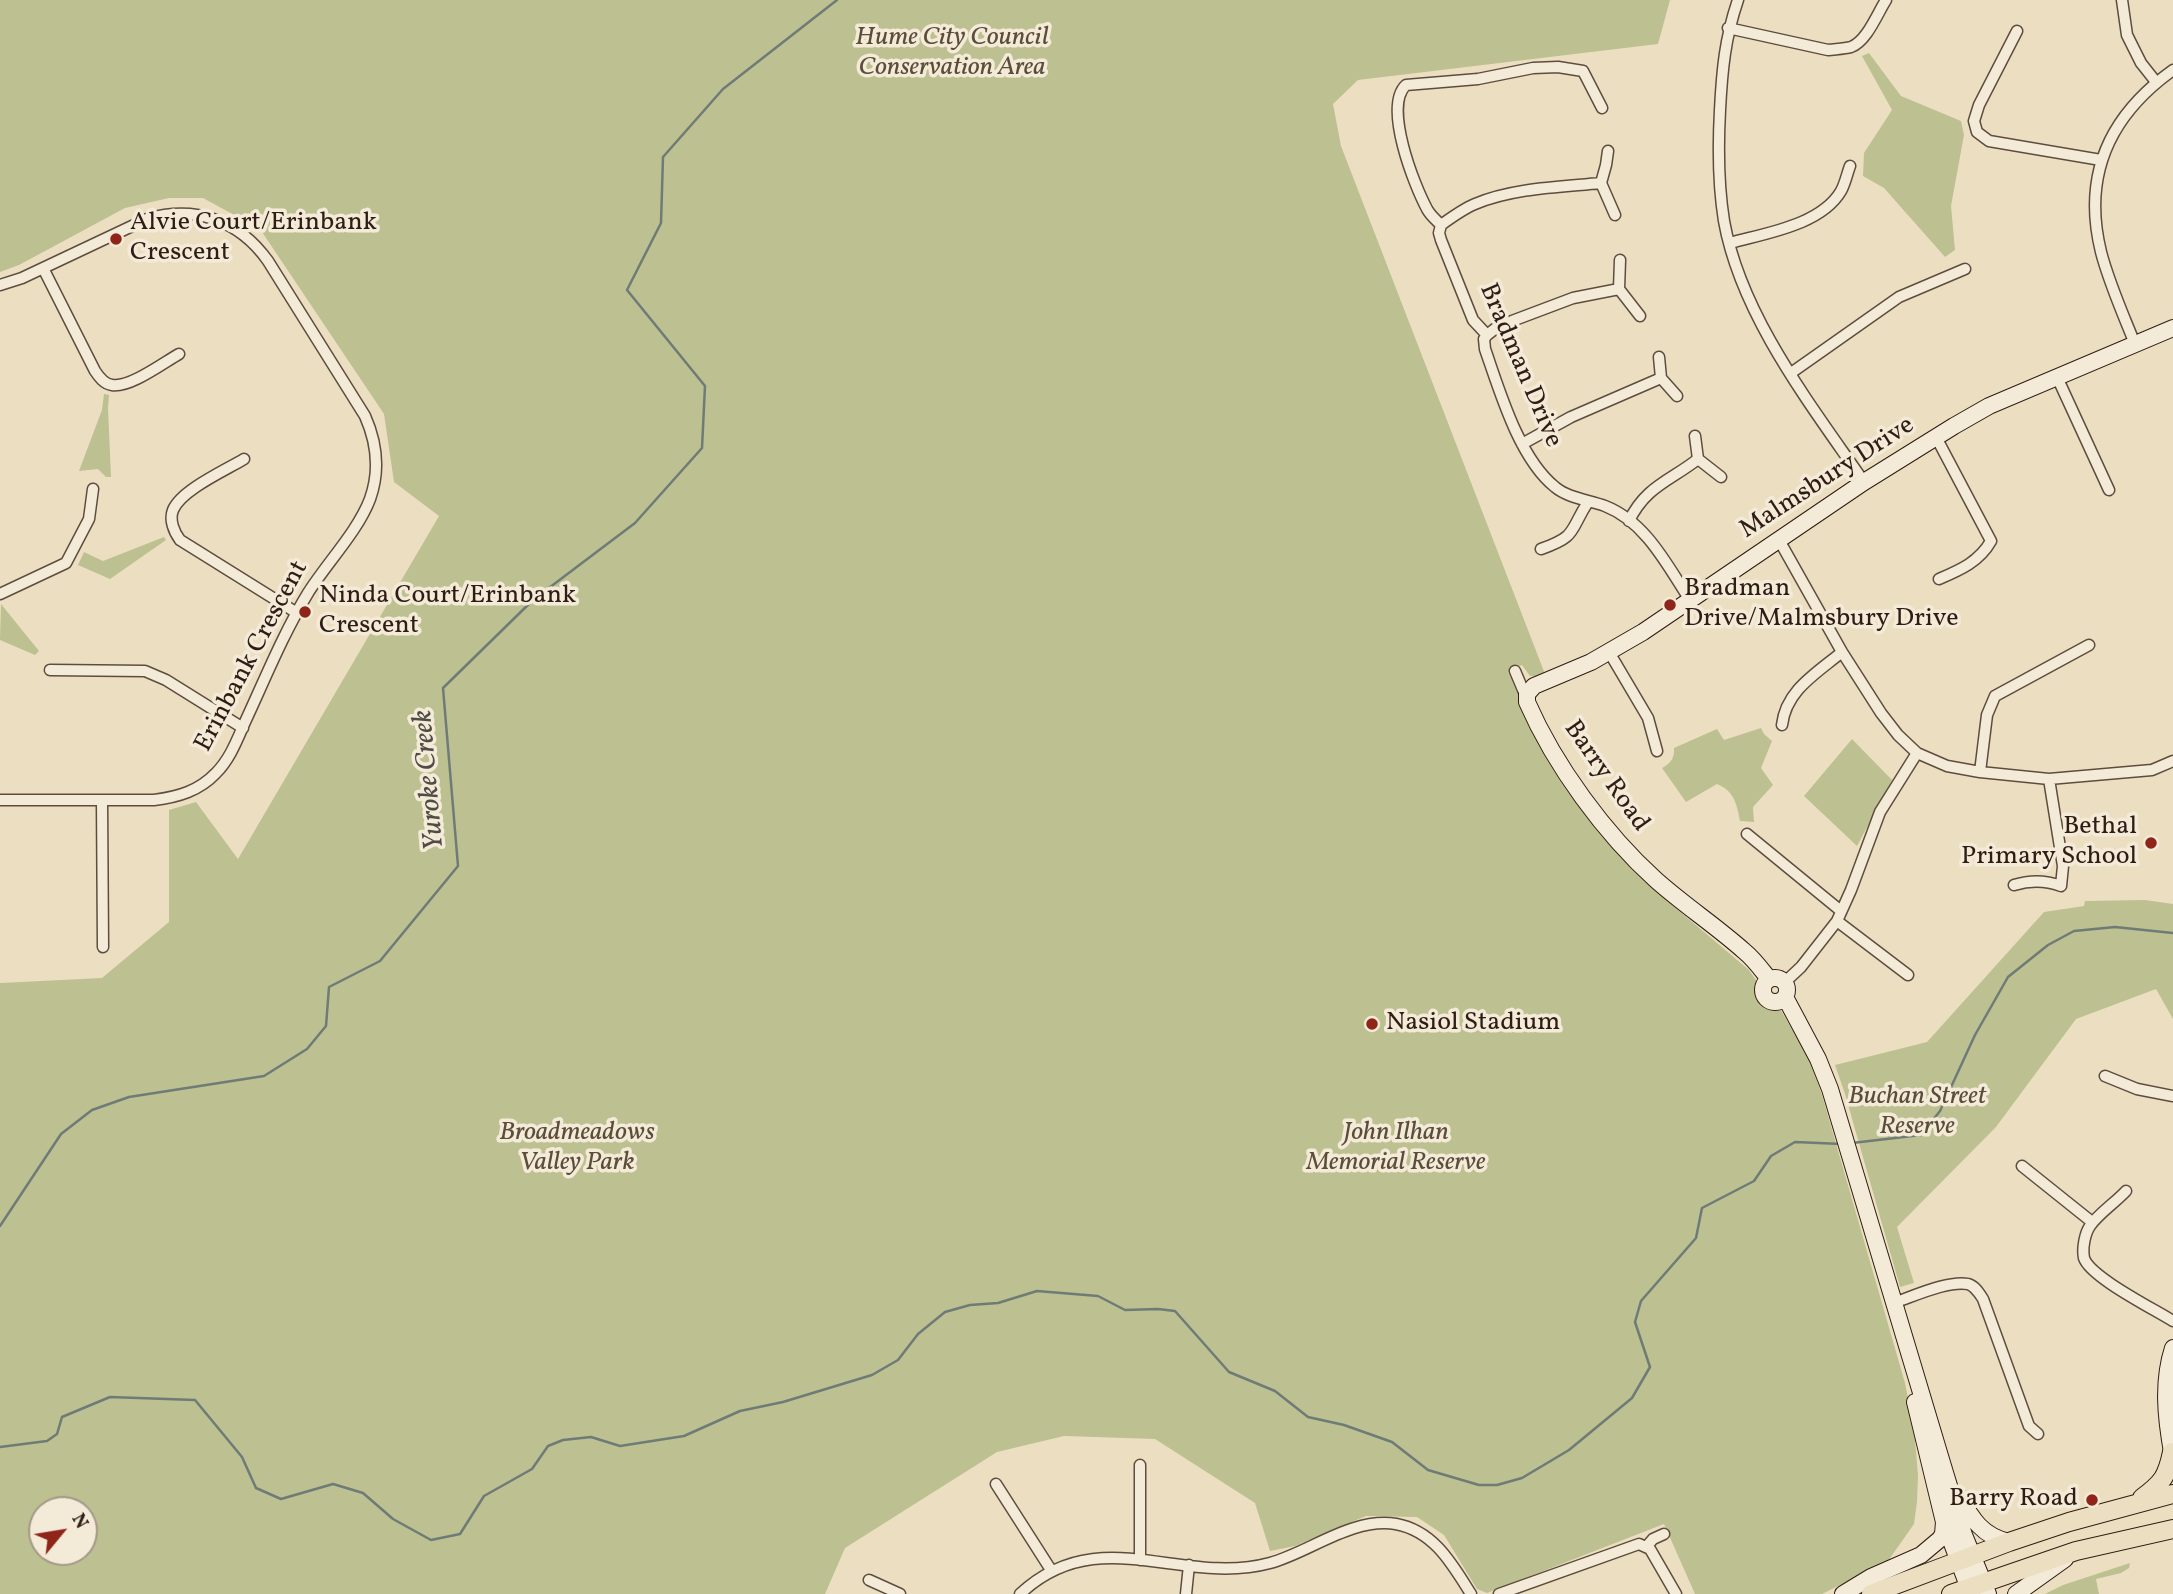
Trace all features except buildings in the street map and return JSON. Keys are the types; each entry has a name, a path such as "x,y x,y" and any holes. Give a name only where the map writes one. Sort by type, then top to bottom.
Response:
{"main road":[{"path":"2137,1503 2163,1480 2173,1456"},
{"path":"1871,1594 2009,1542 2173,1494"},
{"path":"1951,1594 1978,1590 2076,1552 2164,1531 2173,1514"}],"street":[{"path":"1738,0 1728,28 1722,61 1717,154 1724,222 1739,274 1759,319 1791,373 1864,482"},
{"path":"1728,28 1828,50 1841,49 1853,46 1862,38 1886,0"},
{"path":"2122,0 2127,35 2141,63 2156,82"},
{"path":"2017,31 1979,105 1974,121 1977,132 1989,141 2101,160"},
{"name":"Bradman Drive","path":"1602,108 1585,67 1533,68 1478,79 1411,84 1402,89 1398,101 1401,141 1409,167 1428,212 1441,225 1441,240 1473,320 1487,335 1484,339 1485,349 1522,443 1554,486 1588,502 1605,506 1642,530 1690,600"},
{"path":"2135,344 2101,252 2095,211 2095,187 2101,160 2122,117 2156,82 2173,70"},
{"path":"1608,151 1601,183 1615,215"},
{"path":"1730,243 1800,223 1822,210 1842,189 1850,166"},
{"path":"1441,225 1473,205 1496,198 1537,190 1601,183"},
{"name":"Erinbank Crescent","path":"0,285 43,268 147,219 177,213 201,215 223,222 241,232 260,250 365,416 373,437 376,470 370,499 296,612 243,728 218,772 195,789 170,798 0,800"},
{"path":"1620,260 1619,289 1640,316"},
{"path":"43,268 95,371 107,383 119,385 132,381 179,354"},
{"path":"1791,373 1899,297 1965,269"},
{"path":"1487,335 1512,321 1573,298 1619,289"},
{"name":"Malmsbury Drive","path":"1526,697 1534,686 1609,652 1864,482 1989,406 2173,328"},
{"path":"1659,357 1661,378 1677,396"},
{"path":"2057,377 2109,490"},
{"path":"1522,443 1570,417 1661,378"},
{"path":"1695,436 1698,459 1721,477"},
{"path":"1936,437 1991,541 1983,555 1962,569 1939,579"},
{"path":"244,459 184,496 173,509 173,525 180,540 296,612"},
{"path":"1629,521 1648,492 1698,459"},
{"path":"0,594 66,563 89,519 93,489"},
{"path":"1541,550 1570,536 1588,502"},
{"path":"1779,540 1842,652 1881,713 1898,735 1917,752 1947,766 2049,779 2152,770 2173,761"},
{"path":"1980,772 1987,715 1995,696 2088,645"},
{"path":"1609,652 1648,718 1657,751"},
{"path":"1782,725 1783,710 1795,690 1842,652"},
{"path":"50,670 145,671 179,687 243,728"},
{"name":"Barry Road","path":"1515,671 1530,708 1557,757 1593,811 1621,845 1658,882 1747,953 1780,986 1818,1059 1830,1089 1898,1321 1928,1412 1965,1558 1978,1590"},
{"path":"1780,986 1801,967 1839,916 1852,890 1880,812 1917,752"},
{"path":"2014,885 2024,881 2048,881 2061,886 2063,866 2049,779"},
{"path":"102,800 103,947"},
{"path":"1746,834 1908,975"},
{"path":"2105,1076 2137,1089 2173,1096"},
{"path":"2022,1166 2092,1222"},
{"path":"2126,1191 2092,1222 2084,1244 2084,1258 2093,1272 2173,1321"},
{"path":"1893,1303 1947,1285 1967,1284 1976,1288 1983,1299 2029,1426 2038,1434"},
{"name":"Barry Road","path":"1898,1321 1919,1423 1944,1522 1965,1558"},
{"path":"2173,1348 2166,1394 2173,1456"},
{"path":"1140,1465 1140,1560"},
{"path":"1942,1466 1984,1532 2009,1542"},
{"path":"996,1484 1051,1570"},
{"path":"1843,1594 1871,1577 1921,1555 1940,1539 1944,1522"},
{"path":"1020,1594 1051,1570 1082,1560 1100,1557 1224,1568 1254,1566 1284,1558 1359,1527 1395,1524 1419,1532 1439,1548 1471,1594"},
{"path":"1647,1546 1653,1539 1664,1534"},
{"path":"1499,1594 1524,1589 1634,1545 1647,1546 1676,1594"},
{"path":"2016,1594 2076,1552"},
{"path":"1186,1594 1189,1565"},
{"path":"869,1580 900,1594"}],"green space":[{"name":"Broadmeadows Valley Park","path":"0,0 1670,0 1658,44 1358,80 1333,104 1341,146 1545,674 1530,676 1522,665 1508,672 1527,716 1615,849 1658,893 1749,970 1764,1001 1779,1007 1809,1059 1822,1095 1905,1383 1914,1429 1918,1475 1914,1524 1888,1561 1822,1594 1695,1594 1664,1524 1487,1593 1477,1589 1444,1535 1417,1517 1366,1516 1295,1546 1270,1551 1255,1503 1155,1439 1064,1436 997,1452 845,1548 825,1594 0,1594 0,983 102,978 169,922 169,810 196,802 238,859 439,516 394,482 384,414 260,229 203,198 169,198 125,208 19,265 0,272"},
{"path":"1869,53 1901,96 1961,121 1964,135 1951,206 1955,250 1945,257 1884,188 1863,176 1864,153 1892,110 1862,56"},
{"path":"104,394 109,395 111,477 106,477 98,469 79,471 102,410"},
{"path":"164,537 166,540 110,579 78,565 84,552 103,561"},
{"path":"1,604 39,651 35,655 0,640"},
{"path":"1761,728 1772,741 1761,768 1773,785 1753,807 1754,822 1740,821 1734,799 1727,790 1717,784 1686,802 1662,768 1674,755 1674,748 1717,729 1724,740"},
{"path":"1852,739 1892,780 1857,846 1804,796"},
{"name":"Buchan Street Reserve","path":"2145,900 2173,904 2173,1019 2156,989 2076,1019 1996,1127 1897,1227 1914,1283 1900,1287 1835,1065 1927,1042 2044,912 2084,906 2085,901"},
{"path":"2130,1563 2129,1568 2121,1573 2096,1579 2099,1594 2045,1594 2063,1585"}],"waterway":[{"name":"Yuroke Creek","path":"0,1226 61,1134 92,1110 129,1097 264,1076 307,1049 326,1026 329,987 380,961 458,866 443,688 533,600 635,523 702,448 705,386 627,290 661,223 663,157 723,89 837,0"},
{"path":"1852,1143 1921,1135 1940,1111 1975,1035 2008,977 2048,945 2074,931 2115,927 2173,933"},
{"path":"0,1447 47,1441 57,1434 62,1417 110,1397 195,1400 242,1457 256,1488 281,1499 333,1484 363,1493 393,1519 431,1540 460,1534 484,1496 532,1469 548,1446 563,1440 591,1437 620,1446 684,1436 740,1411 783,1402 872,1375 898,1360 918,1334 945,1312 970,1305 998,1303 1037,1291 1098,1296 1125,1310 1175,1311 1229,1372 1275,1391 1308,1417 1344,1425 1392,1442 1428,1470 1479,1485 1497,1485 1522,1478 1569,1450 1632,1398 1650,1367 1635,1322 1641,1301 1696,1238 1702,1208 1754,1181 1771,1156 1795,1142 1842,1144"}],"place":[{"name":"Alvie Court/Erinbank Crescent","path":"116,239"},
{"name":"Bradman Drive/Malmsbury Drive","path":"1670,605"},
{"name":"Ninda Court/Erinbank Crescent","path":"305,612"},
{"name":"Bethal Primary School","path":"2151,843"},
{"name":"Nasiol Stadium","path":"1372,1024"},
{"name":"Barry Road","path":"2092,1500"}],"park label":[{"name":"Hume City Council Conservation Area","path":"952,54"},
{"name":"John Ilhan Memorial Reserve","path":"1396,1149"}]}
